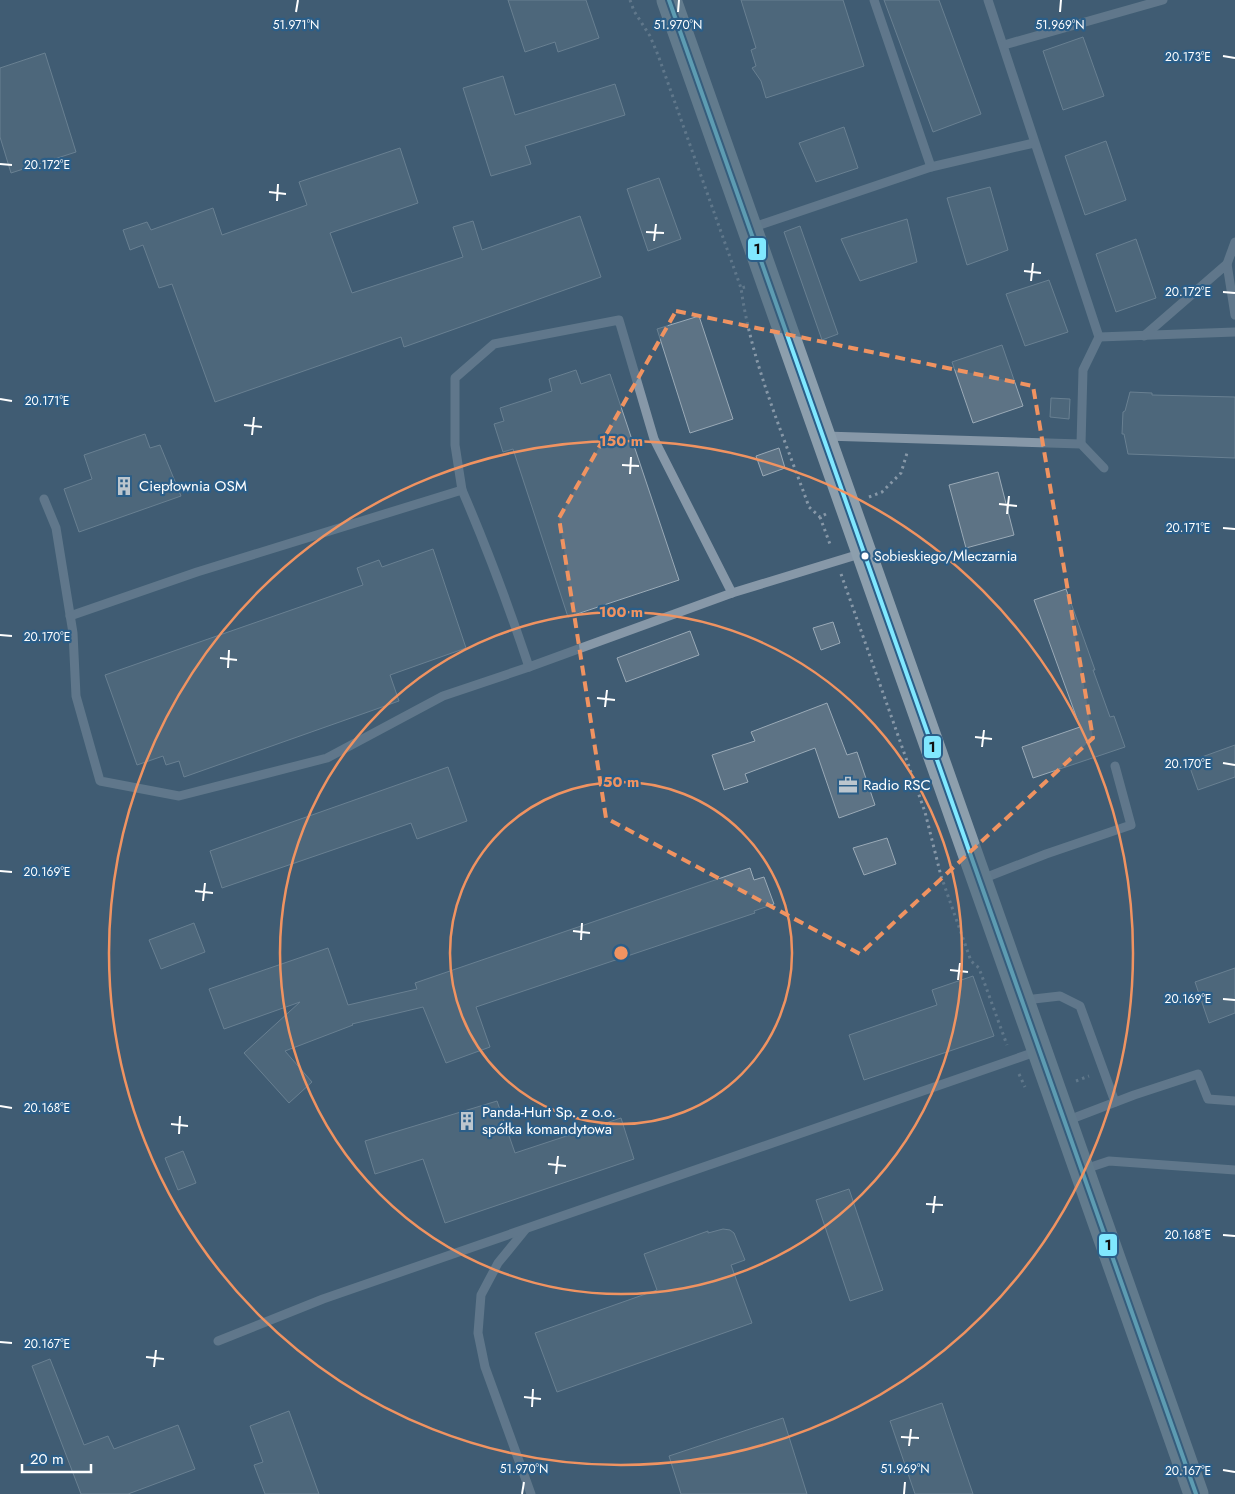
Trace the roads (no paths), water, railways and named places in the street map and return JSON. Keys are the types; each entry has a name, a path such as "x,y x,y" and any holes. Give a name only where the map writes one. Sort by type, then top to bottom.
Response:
{"main road":[{"path":"669,0 1038,1051 1196,1494"}],"lane":[{"path":"874,0 931,167"},
{"path":"988,0 1099,337 1083,370 1081,444"},
{"path":"1004,45 1163,0"},
{"path":"749,229 931,167 1034,143"},
{"path":"1235,242 1227,264 1235,315"},
{"path":"1144,336 1227,264"},
{"path":"529,667 497,576 462,490 455,445 454,378 494,344 619,320 654,439 732,593"},
{"path":"1099,337 1235,332"},
{"path":"822,436 1081,444 1104,468"},
{"path":"70,616 197,572 462,490"},
{"path":"44,499 56,528 73,633 76,696 100,781 179,796 326,758 442,696 529,667 732,593 864,553"},
{"path":"979,880 1131,824 1115,766"},
{"path":"1021,1001 1060,996 1080,1006 1115,1102"},
{"path":"218,1341 323,1299 1038,1051"},
{"path":"1064,1122 1115,1102 1198,1074 1208,1099 1235,1101"},
{"path":"1081,1170 1109,1161 1235,1170"},
{"path":"525,1230 498,1263 481,1295 478,1334 485,1367 532,1494"}],"place":[{"name":"Ciepłownia OSM","path":"124,486"},
{"name":"Sobieskiego/Mleczarnia","path":"865,556"},
{"name":"Radio RSC","path":"848,785"},
{"name":"Panda-Hurt Sp. z o.o. spółka komandytowa","path":"467,1121"}]}
